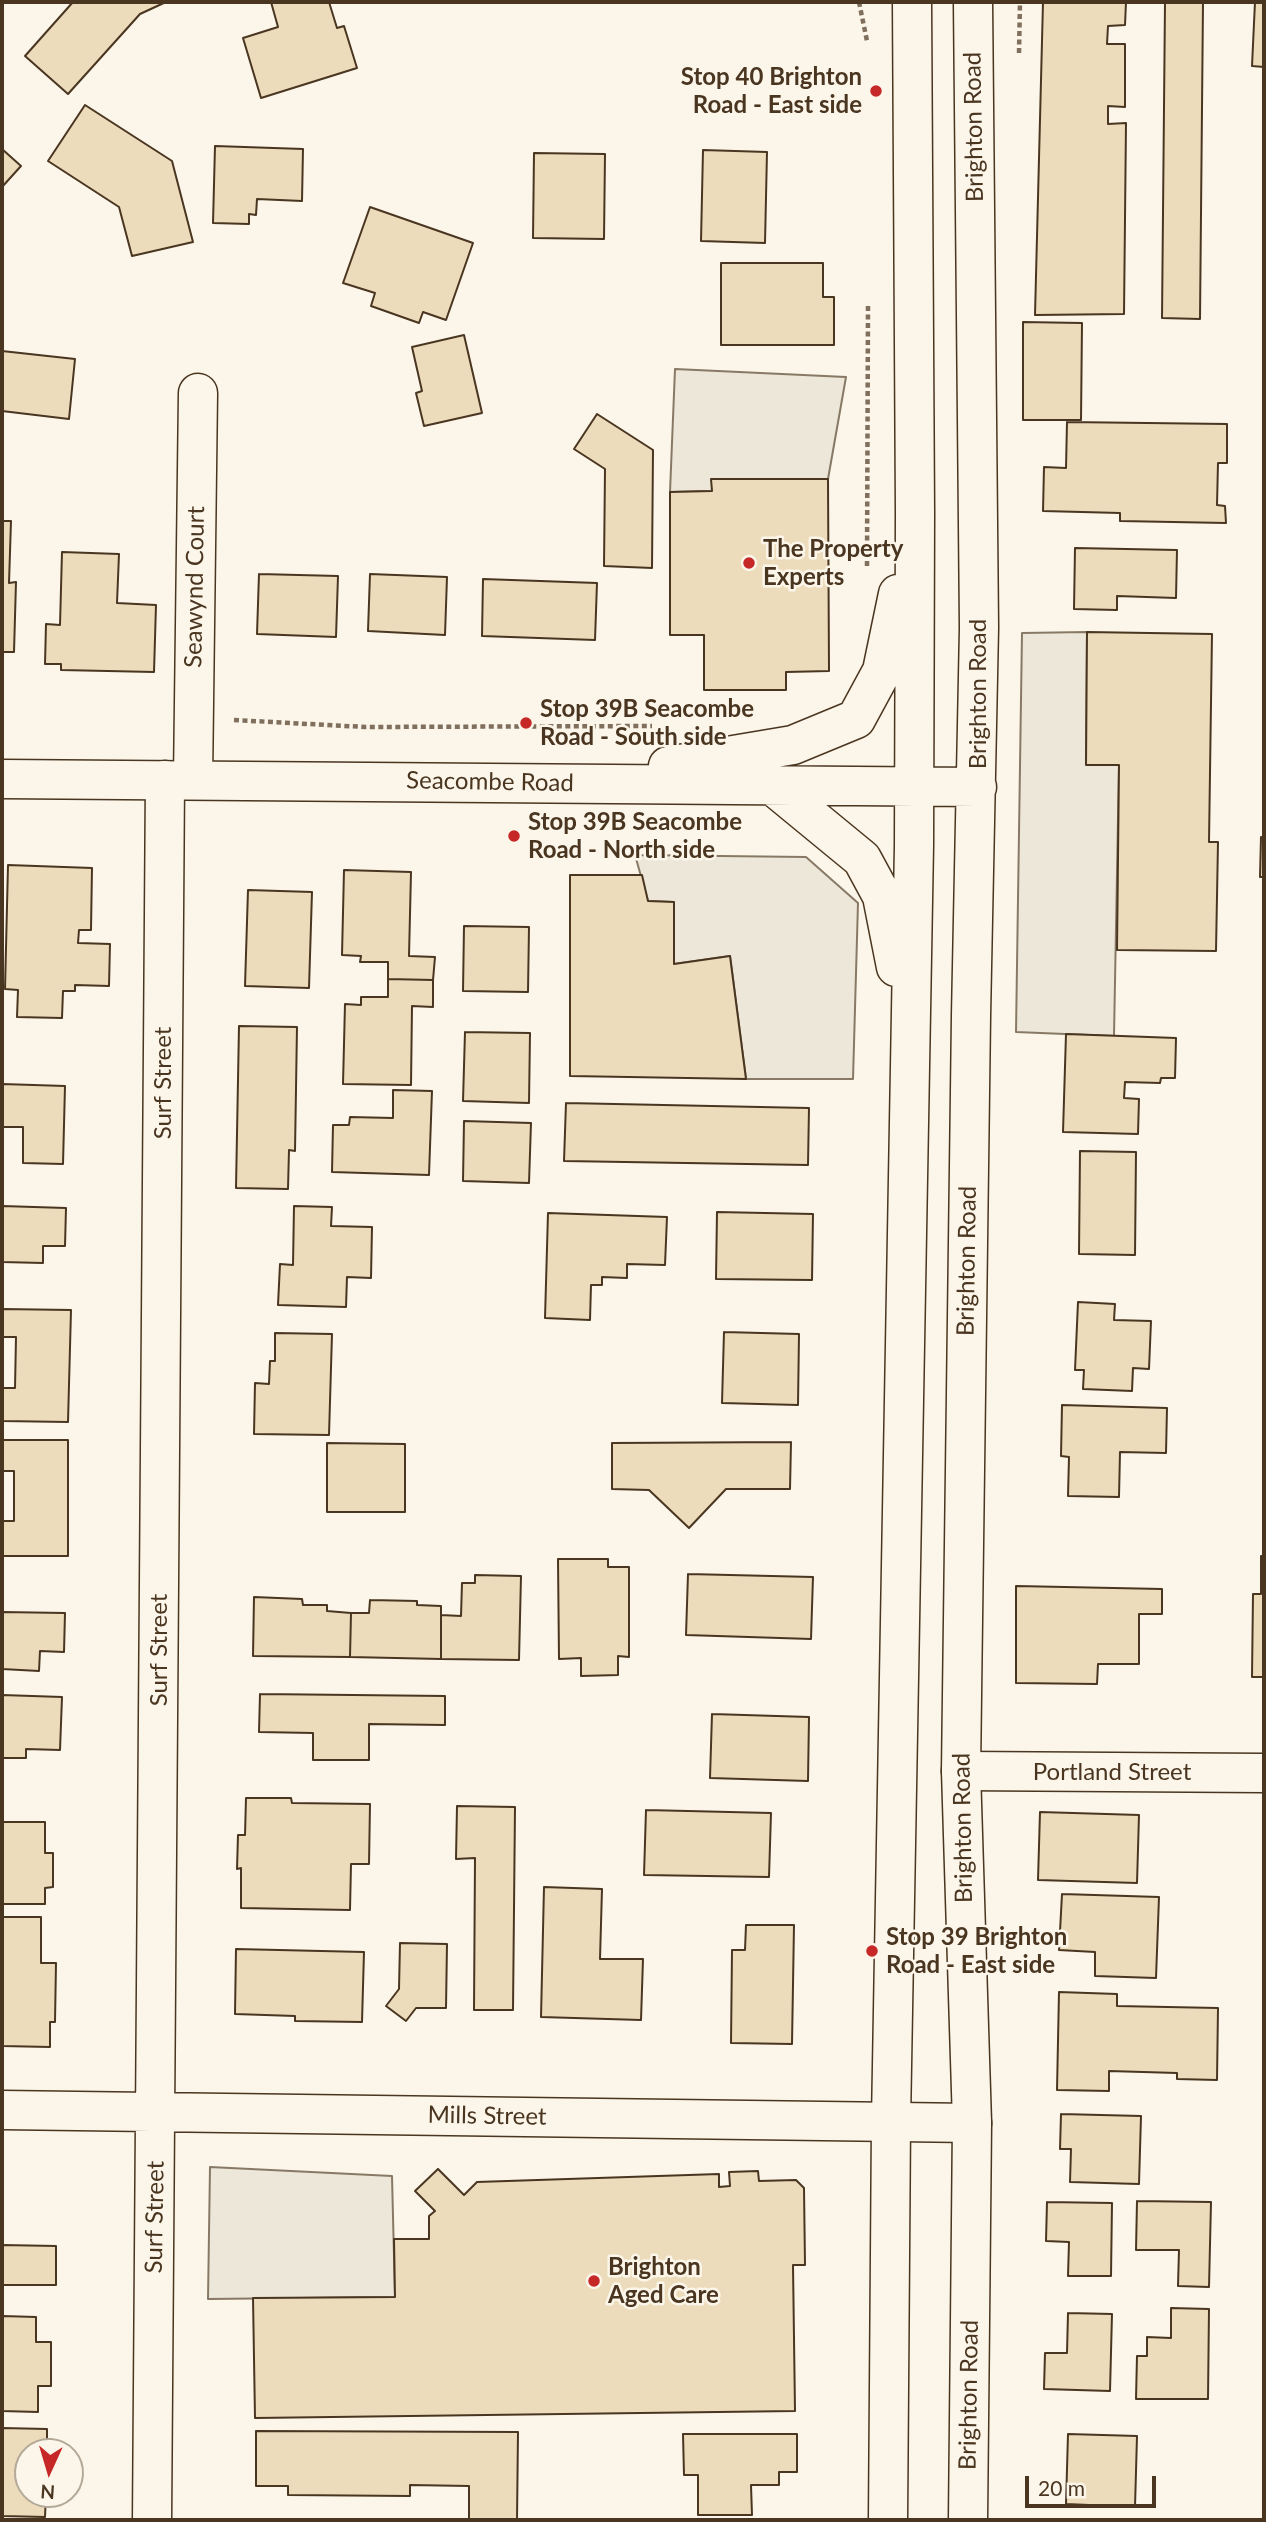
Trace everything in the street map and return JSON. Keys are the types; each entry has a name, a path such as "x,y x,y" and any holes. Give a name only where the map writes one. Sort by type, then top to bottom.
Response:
{"main road":[{"path":"888,2520 891,2122 914,787 912,2"},
{"name":"Brighton Road","path":"968,2520 972,2123 961,1771 970,1044 979,628 973,2"},
{"name":"Seawynd Court","path":"179,780 198,393"},
{"path":"569,783 793,745 856,719 882,671 915,514"},
{"name":"Seacombe Road","path":"2,779 977,787"},
{"name":"Surf Street","path":"152,2520 156,2112 179,780"},
{"path":"772,785 862,859 883,896 911,1048"},
{"name":"Portland Street","path":"961,1771 1264,1773"},
{"name":"Mills Street","path":"2,2110 972,2123"}],"path":[{"path":"859,2 868,45"},
{"path":"867,569 868,293"},
{"path":"230,720 365,727 662,726"}],"shaded area":[{"path":"675,369 846,377 828,479 712,479 712,491 670,492"},
{"path":"1087,632 1086,764 1119,765 1114,1036 1016,1032 1022,633"},
{"path":"635,855 806,857 858,903 853,1079 746,1079 730,956 674,964 674,902 648,901"},
{"path":"210,2167 392,2176 395,2297 208,2299"}],"building":[{"path":"73,2 166,2 140,14 68,94 25,56"},
{"path":"271,2 329,2 337,28 344,26 357,68 261,98 243,38 278,27"},
{"path":"1043,2 1126,2 1125,25 1108,26 1107,44 1125,44 1125,107 1108,106 1108,124 1126,123 1124,314 1035,315"},
{"path":"1165,2 1203,2 1200,319 1162,318"},
{"path":"1255,2 1264,2 1264,67 1252,66"},
{"path":"85,105 172,161 193,242 132,256 119,207 48,161"},
{"path":"215,146 303,149 302,201 257,199 256,215 249,214 249,224 213,223"},
{"path":"2,149 21,166 2,187"},
{"path":"703,150 767,152 765,243 701,241"},
{"path":"534,153 605,154 604,239 533,238"},
{"path":"370,207 473,243 446,320 423,312 419,323 371,306 375,293 343,283"},
{"path":"721,263 823,263 823,297 834,297 834,345 721,345"},
{"path":"1023,322 1082,323 1081,420 1023,420"},
{"path":"464,335 482,413 424,426 416,393 422,391 412,347"},
{"path":"2,351 75,359 69,419 2,411"},
{"path":"597,414 653,450 652,568 604,566 605,469 574,449"},
{"path":"1067,422 1227,424 1227,463 1218,463 1217,505 1225,506 1226,523 1120,521 1120,513 1043,511 1044,467 1066,468"},
{"name":"The Property Experts","path":"711,479 828,479 829,671 786,672 786,690 704,690 704,635 670,635 670,492 712,491"},
{"path":"2,521 11,521 9,583 16,582 14,652 2,652"},
{"path":"1075,548 1177,550 1176,598 1117,596 1117,610 1074,609"},
{"path":"62,552 119,554 117,603 156,605 154,672 61,670 61,664 45,664 46,624 60,625"},
{"path":"259,574 338,576 336,637 257,634"},
{"path":"370,574 447,577 445,635 368,631"},
{"path":"483,579 597,583 595,640 482,636"},
{"path":"1087,632 1212,634 1209,842 1218,842 1216,951 1117,950 1119,765 1086,765"},
{"path":"1261,837 1264,838 1264,877 1260,877"},
{"path":"8,865 92,868 91,930 79,930 78,943 110,944 109,986 75,985 75,991 63,991 62,1018 17,1017 18,990 5,989"},
{"path":"344,870 411,872 409,956 435,957 433,980 388,979 388,962 360,962 361,956 342,955"},
{"path":"570,875 642,875 648,901 674,902 674,964 730,956 746,1079 570,1076"},
{"path":"248,890 312,892 309,988 245,986"},
{"path":"464,926 529,927 528,992 463,991"},
{"path":"388,979 433,980 433,1007 412,1006 411,1085 343,1084 345,1004 361,1005 361,997 388,997"},
{"path":"239,1026 297,1027 295,1151 289,1150 288,1189 236,1188"},
{"path":"465,1032 530,1033 529,1103 463,1101"},
{"path":"1066,1034 1176,1038 1175,1078 1161,1078 1160,1083 1125,1082 1124,1098 1139,1099 1138,1134 1063,1132"},
{"path":"2,1084 65,1086 63,1164 23,1163 23,1127 2,1127"},
{"path":"393,1090 432,1091 429,1175 332,1172 333,1125 349,1125 350,1117 393,1118"},
{"path":"566,1103 809,1108 808,1165 564,1161"},
{"path":"464,1121 531,1123 529,1183 463,1181"},
{"path":"1080,1151 1136,1152 1135,1255 1079,1254"},
{"path":"2,1206 66,1208 65,1246 43,1246 43,1263 2,1262"},
{"path":"294,1206 332,1207 331,1226 372,1227 371,1278 347,1277 346,1307 278,1305 280,1264 293,1265"},
{"path":"717,1212 813,1214 812,1280 716,1279"},
{"path":"548,1213 667,1217 665,1265 627,1264 627,1278 602,1277 602,1285 591,1285 590,1320 545,1318"},
{"path":"1078,1302 1115,1304 1114,1320 1151,1321 1149,1369 1133,1368 1132,1391 1083,1389 1084,1370 1075,1370"},
{"path":"2,1309 71,1310 68,1422 2,1421 2,1388 15,1388 16,1337 2,1337"},
{"path":"724,1332 799,1334 798,1405 722,1403"},
{"path":"275,1333 332,1334 329,1435 254,1434 255,1383 269,1384 270,1361 275,1361"},
{"path":"1062,1405 1167,1408 1166,1453 1120,1452 1119,1497 1068,1496 1069,1457 1061,1456"},
{"path":"2,1440 68,1440 68,1556 2,1556 2,1521 14,1521 14,1471 2,1471"},
{"path":"791,1442 790,1489 726,1489 689,1528 649,1490 612,1489 612,1443"},
{"path":"327,1443 405,1444 405,1512 327,1512"},
{"path":"1261,1556 1264,1556 1264,1677 1252,1677 1253,1594 1261,1594"},
{"path":"558,1559 608,1559 608,1567 629,1567 629,1657 618,1656 618,1675 581,1676 581,1658 559,1659"},
{"path":"688,1574 813,1577 811,1639 686,1635"},
{"path":"475,1575 521,1576 519,1660 441,1659 441,1615 461,1616 462,1583 475,1583"},
{"path":"1016,1586 1162,1589 1162,1614 1139,1614 1139,1664 1098,1664 1097,1684 1016,1683"},
{"path":"254,1597 302,1599 303,1605 327,1605 327,1611 351,1613 350,1657 253,1656"},
{"path":"370,1600 417,1601 417,1605 441,1606 441,1659 350,1657 351,1613 369,1613"},
{"path":"2,1612 65,1613 64,1652 40,1651 39,1671 2,1669"},
{"path":"260,1694 445,1696 445,1725 369,1724 369,1760 313,1760 313,1733 259,1732"},
{"path":"2,1695 62,1697 60,1750 26,1749 26,1758 2,1758"},
{"path":"712,1714 809,1717 808,1781 710,1778"},
{"path":"246,1798 291,1798 292,1803 370,1804 369,1864 351,1864 350,1910 241,1908 241,1868 237,1869 238,1835 245,1835"},
{"path":"457,1806 515,1807 513,2010 474,2010 475,1858 456,1859"},
{"path":"646,1810 771,1813 769,1877 644,1875"},
{"path":"1040,1812 1139,1815 1137,1883 1038,1880"},
{"path":"2,1822 45,1822 45,1853 53,1853 53,1887 45,1888 45,1904 2,1904"},
{"path":"544,1887 602,1889 600,1959 643,1959 641,2020 541,2017"},
{"path":"1062,1894 1159,1897 1156,1978 1095,1976 1095,1952 1059,1950"},
{"path":"2,1917 41,1917 41,1963 56,1963 55,2022 50,2022 50,2047 2,2046"},
{"path":"746,1925 794,1925 792,2044 731,2043 732,1950 745,1950"},
{"path":"400,1943 447,1944 446,2008 416,2008 406,2021 386,2006 399,1989"},
{"path":"236,1949 364,1952 362,2022 295,2021 295,2016 235,2014"},
{"path":"1059,1992 1117,1994 1117,2006 1218,2008 1217,2080 1177,2079 1177,2073 1109,2071 1109,2091 1057,2090"},
{"path":"1061,2114 1141,2116 1139,2184 1070,2182 1071,2149 1060,2149"},
{"name":"Brighton Aged Care","path":"438,2169 464,2195 477,2182 719,2174 719,2187 730,2186 729,2172 758,2171 759,2181 796,2180 804,2188 805,2265 793,2265 795,2411 255,2418 253,2298 395,2297 394,2239 429,2239 429,2216 435,2211 415,2191"},
{"path":"1137,2201 1211,2202 1209,2287 1178,2286 1179,2250 1136,2250"},
{"path":"1047,2202 1112,2203 1111,2276 1068,2276 1069,2242 1046,2241"},
{"path":"2,2245 56,2246 56,2285 2,2285"},
{"path":"1171,2308 1209,2309 1208,2399 1136,2399 1137,2356 1147,2356 1147,2337 1171,2338"},
{"path":"1068,2313 1112,2314 1110,2391 1044,2389 1045,2353 1067,2353"},
{"path":"2,2316 36,2317 36,2342 51,2342 51,2386 38,2386 38,2412 2,2411"},
{"path":"2,2428 47,2429 47,2438 14,2438 14,2508 45,2508 45,2517 2,2516"},
{"path":"256,2431 518,2432 517,2520 469,2520 469,2486 410,2485 410,2496 288,2495 288,2486 256,2486"},
{"path":"683,2434 797,2434 797,2472 779,2472 779,2485 751,2485 752,2515 698,2515 698,2475 684,2475"},
{"path":"1068,2434 1137,2436 1135,2507 1066,2504"}],"place":[{"name":"Stop 40 Brighton Road - East side","path":"876,91"},
{"name":"The Property Experts","path":"749,563"},
{"name":"Stop 39B Seacombe Road - South side","path":"526,723"},
{"name":"Stop 39B Seacombe Road - North side","path":"514,836"},
{"name":"Stop 39 Brighton Road - East side","path":"872,1951"},
{"name":"Brighton Aged Care","path":"594,2281"}]}
